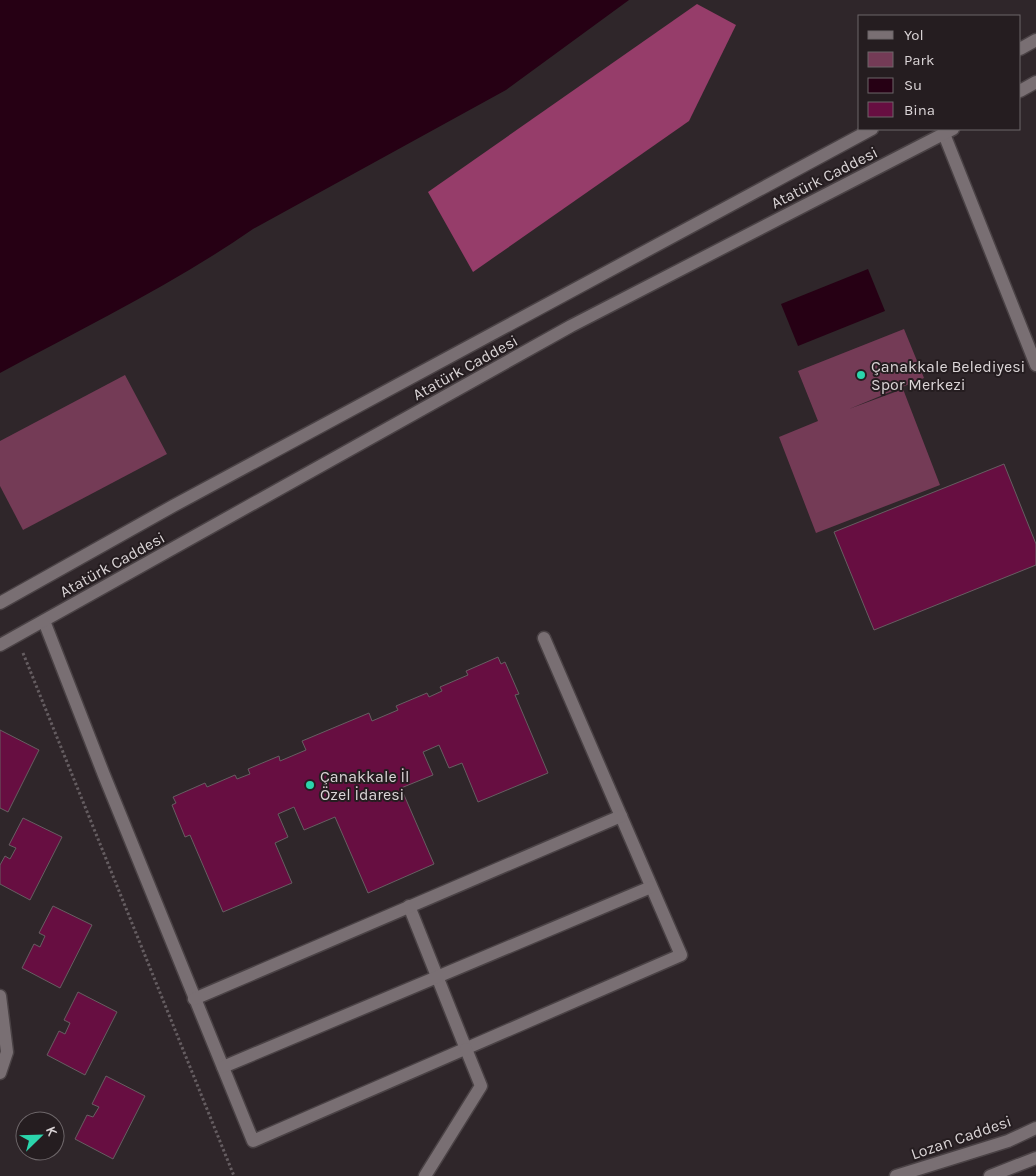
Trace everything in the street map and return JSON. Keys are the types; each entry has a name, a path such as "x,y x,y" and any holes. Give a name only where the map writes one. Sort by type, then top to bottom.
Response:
{"main road":[{"path":"1021,48 1036,40"},
{"path":"1021,90 1036,82"},
{"name":"Atatürk Caddesi","path":"0,603 199,492 870,130"},
{"path":"949,131 1036,365"},
{"name":"Atatürk Caddesi","path":"0,645 571,326 949,131"},
{"path":"44,621 253,1142 681,955 544,638"},
{"path":"194,998 621,816"},
{"path":"223,1067 651,887"},
{"path":"409,906 481,1086 425,1176"},
{"path":"0,996 6,1052 0,1073"},
{"name":"Lozan Caddesi","path":"896,1176 1008,1141 1036,1128"},
{"path":"990,1176 1036,1158"}],"path":[{"path":"17,636 234,1176"}],"green space":[{"path":"904,329 924,378 849,409 903,389 940,485 816,533 779,437 818,421 798,371"},
{"path":"125,375 167,454 23,530 0,486 0,441"}],"shaded area":[{"path":"697,4 736,25 689,121 473,272 428,192"}],"water":[{"path":"0,0 629,0 506,90 253,229 161,287 0,373"},
{"path":"868,269 885,311 798,346 781,304"}],"building":[{"path":"1004,464 1036,544 1036,565 874,630 834,532"},
{"name":"Çanakkale İl Özel İdaresi","path":"498,657 501,664 505,662 519,694 515,695 548,773 478,802 462,763 449,768 439,745 423,752 433,775 401,788 434,864 368,893 335,817 304,830 294,807 278,814 288,837 275,843 292,883 223,912 190,835 185,837 172,805 176,803 173,797 205,783 207,787 235,775 237,779 250,774 248,769 279,756 280,761 306,750 302,741 369,713 372,721 398,710 396,706 427,693 429,697 442,691 440,687 468,675 466,671"},
{"path":"0,730 39,750 8,812 0,808"},
{"path":"23,818 62,837 30,900 0,884 0,865 5,856 10,859 16,848 9,845"},
{"path":"53,906 92,925 60,988 22,968 34,944 40,947 45,936 39,933"},
{"path":"78,992 117,1012 85,1075 47,1055 59,1031 65,1034 70,1023 64,1020"},
{"path":"106,1076 145,1096 113,1159 75,1139 87,1115 93,1117 99,1107 92,1104"}],"place":[{"name":"Çanakkale Belediyesi Spor Merkezi","path":"861,375"},
{"name":"Çanakkale İl Özel İdaresi","path":"310,785"}]}
